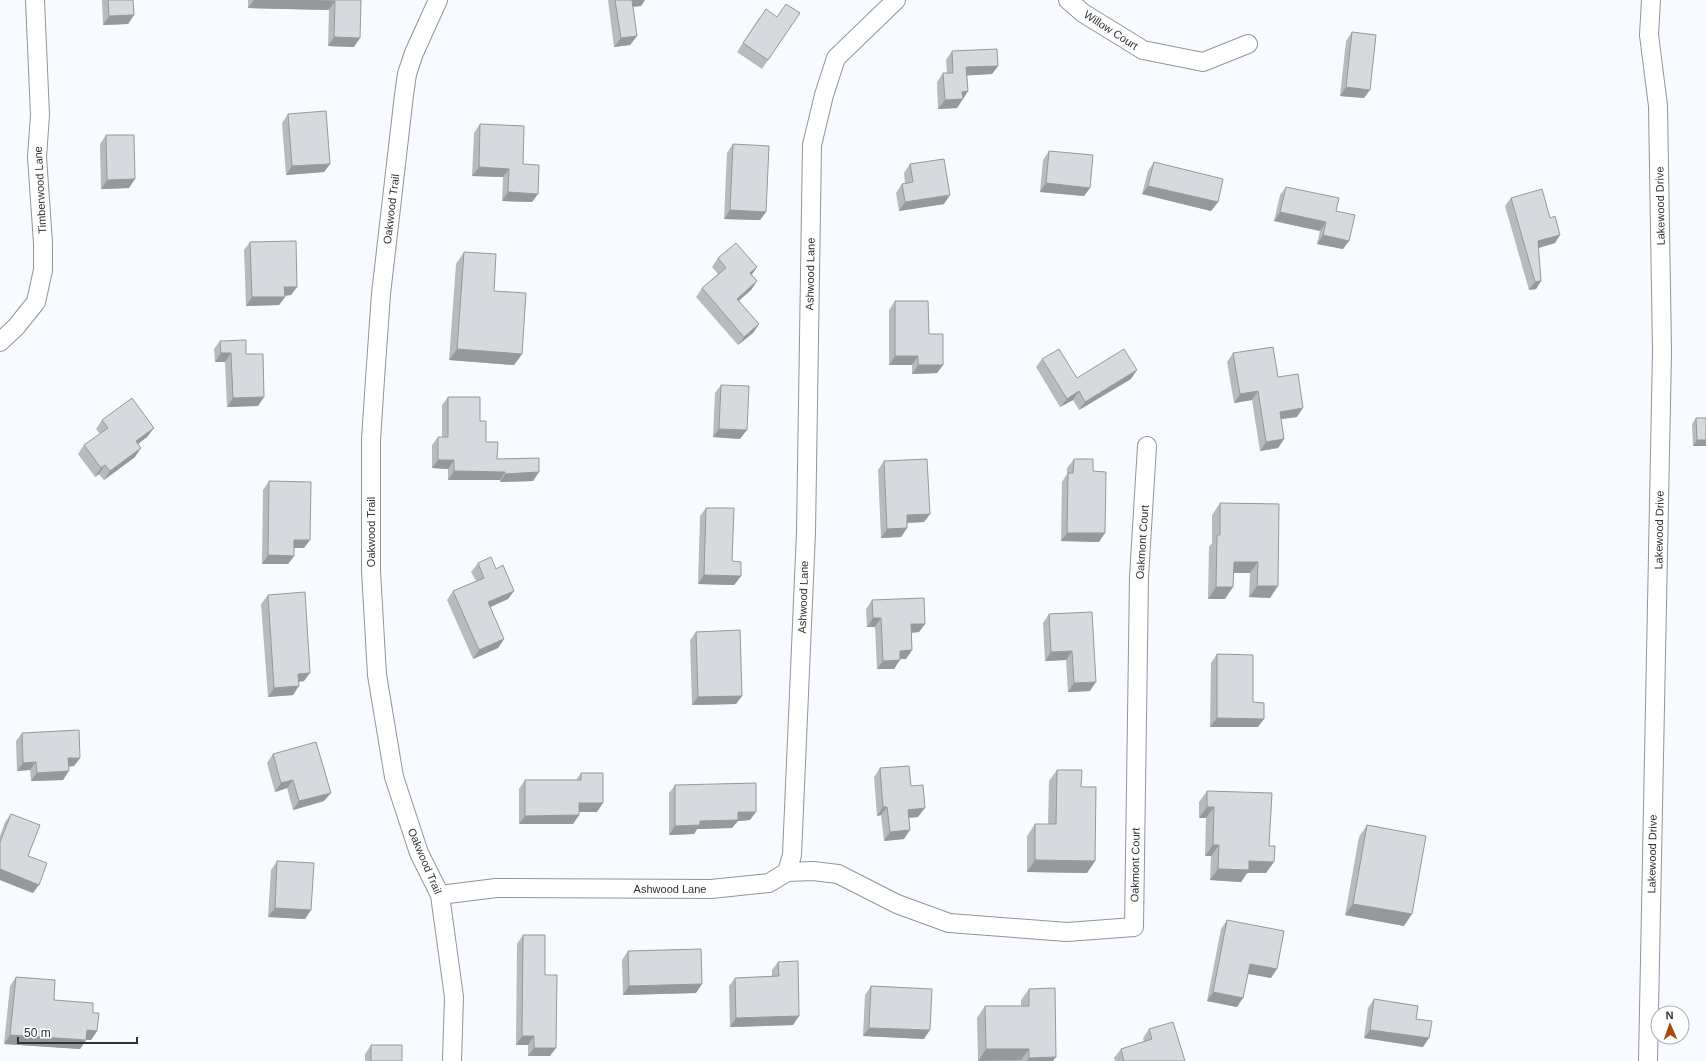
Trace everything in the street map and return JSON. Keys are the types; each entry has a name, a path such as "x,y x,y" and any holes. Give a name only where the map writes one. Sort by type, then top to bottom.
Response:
{"street":[{"name":"Timberwood Lane","path":"0,342 16,327 36,302 43,270 43,243 37,164 40,115 34,0"},
{"name":"Oakwood Trail","path":"438,0 414,53 407,74 381,294 371,440 371,572 377,675 394,777 419,853 440,895 454,997 452,1061"},
{"name":"Ashwood Lane","path":"440,895 496,888 711,889 769,882 787,872 792,855 806,532 812,145 824,95 836,58 896,0"},
{"name":"Willow Court","path":"1068,0 1084,13 1143,50 1203,62 1248,44"},
{"name":"Lakewood Drive","path":"1648,1061 1662,351 1658,106 1649,35 1651,0"},
{"name":"Oakmont Court","path":"787,872 838,874 897,904 948,923 1067,932 1134,928 1139,577 1147,446"}],"building":[{"path":"108,0 133,0 134,15 109,16"},
{"path":"279,0 361,0 360,38 334,37 335,1"},
{"path":"615,0 632,0 637,36 621,38"},
{"path":"786,4 800,13 768,60 743,43 766,9 777,17"},
{"path":"1352,32 1376,35 1370,90 1346,87"},
{"path":"997,49 998,66 966,67 968,91 962,92 963,99 945,100 943,73 953,73 952,51"},
{"path":"326,111 330,164 292,166 288,114"},
{"path":"480,124 524,126 523,164 539,165 538,194 508,192 509,169 479,167"},
{"path":"106,135 134,135 135,179 107,180"},
{"path":"733,144 769,146 766,212 730,210"},
{"path":"1049,151 1093,155 1090,188 1046,183"},
{"path":"944,159 950,195 905,202 902,184 913,182 910,164"},
{"path":"1154,162 1223,179 1218,202 1148,186"},
{"path":"1286,187 1339,198 1336,211 1355,215 1349,241 1323,235 1326,222 1280,212"},
{"path":"1542,189 1550,218 1555,216 1560,235 1538,241 1541,281 1535,282 1511,198"},
{"path":"296,241 297,287 284,287 285,297 252,297 250,242"},
{"path":"736,243 757,267 750,273 757,281 737,299 759,324 744,337 702,288 726,268 718,258"},
{"path":"464,252 496,254 494,291 526,293 522,354 457,349"},
{"path":"895,301 928,301 929,334 943,334 943,365 918,365 918,356 895,356"},
{"path":"246,340 246,354 263,354 264,397 233,398 231,353 221,353 220,341"},
{"path":"1273,347 1278,377 1298,374 1303,408 1280,412 1284,439 1266,442 1258,391 1240,394 1233,353"},
{"path":"1059,349 1077,378 1124,349 1137,370 1085,402 1079,391 1067,399 1042,359"},
{"path":"721,385 749,386 747,430 719,429"},
{"path":"448,397 480,397 480,421 486,421 486,442 498,442 497,459 539,458 539,472 505,474 505,472 454,471 454,460 438,460 438,437 448,437"},
{"path":"132,398 154,428 136,441 141,448 110,471 105,465 101,468 84,445 108,428 102,420"},
{"path":"1696,418 1706,418 1706,440 1697,440"},
{"path":"927,459 930,514 907,515 907,528 887,529 884,461"},
{"path":"1074,459 1093,459 1093,471 1106,472 1105,533 1067,533 1068,473 1073,473"},
{"path":"269,481 311,482 310,540 294,540 294,556 268,555"},
{"path":"1220,503 1279,504 1278,586 1257,586 1258,562 1234,562 1233,587 1216,587 1217,535 1220,535"},
{"path":"706,508 734,508 732,561 741,562 741,576 704,575"},
{"path":"491,557 496,569 503,565 514,591 488,602 504,639 479,650 453,591 484,578 478,563"},
{"path":"305,592 310,673 298,674 299,686 274,688 268,595"},
{"path":"924,598 925,624 911,624 912,650 900,651 900,660 883,661 881,618 873,618 872,600"},
{"path":"1092,612 1096,682 1074,683 1072,651 1051,652 1049,614"},
{"path":"740,630 742,696 698,697 696,632"},
{"path":"1217,654 1253,655 1253,702 1264,703 1264,719 1217,718"},
{"path":"79,730 80,758 68,758 69,771 37,773 36,762 23,763 22,733"},
{"path":"316,742 331,793 299,801 293,780 281,783 273,754"},
{"path":"909,766 911,786 923,785 925,808 908,810 910,830 890,832 887,807 883,807 880,768"},
{"path":"1057,770 1082,770 1081,787 1096,787 1095,861 1035,860 1035,824 1056,824"},
{"path":"581,773 603,773 603,803 579,803 579,815 525,816 525,780 581,780"},
{"path":"756,783 756,812 738,812 738,820 700,821 700,825 675,826 675,785"},
{"path":"1207,791 1272,793 1269,846 1275,846 1274,862 1249,861 1249,870 1218,869 1219,845 1213,845 1214,807 1207,807"},
{"path":"11,814 40,825 28,856 47,863 39,885 0,869 0,842"},
{"path":"1367,825 1426,836 1412,914 1353,904"},
{"path":"277,861 314,863 311,910 275,908"},
{"path":"1227,920 1284,931 1277,969 1250,964 1243,998 1213,992"},
{"path":"523,935 545,935 545,975 557,975 556,1048 534,1048 534,1036 522,1036"},
{"path":"701,949 702,984 629,986 628,951"},
{"path":"798,961 799,1016 736,1018 735,978 779,976 778,962"},
{"path":"16,977 55,980 54,1000 93,1003 93,1013 99,1013 97,1031 87,1030 86,1040 10,1035"},
{"path":"871,986 932,989 930,1030 869,1028"},
{"path":"1055,988 1056,1057 1029,1058 1029,1049 986,1049 985,1006 1029,1006 1029,989"},
{"path":"1374,999 1418,1006 1416,1019 1432,1021 1429,1038 1370,1030"},
{"path":"1173,1022 1185,1061 1124,1061 1121,1049 1152,1039 1149,1029"},
{"path":"371,1045 402,1045 402,1061 371,1061"}]}
